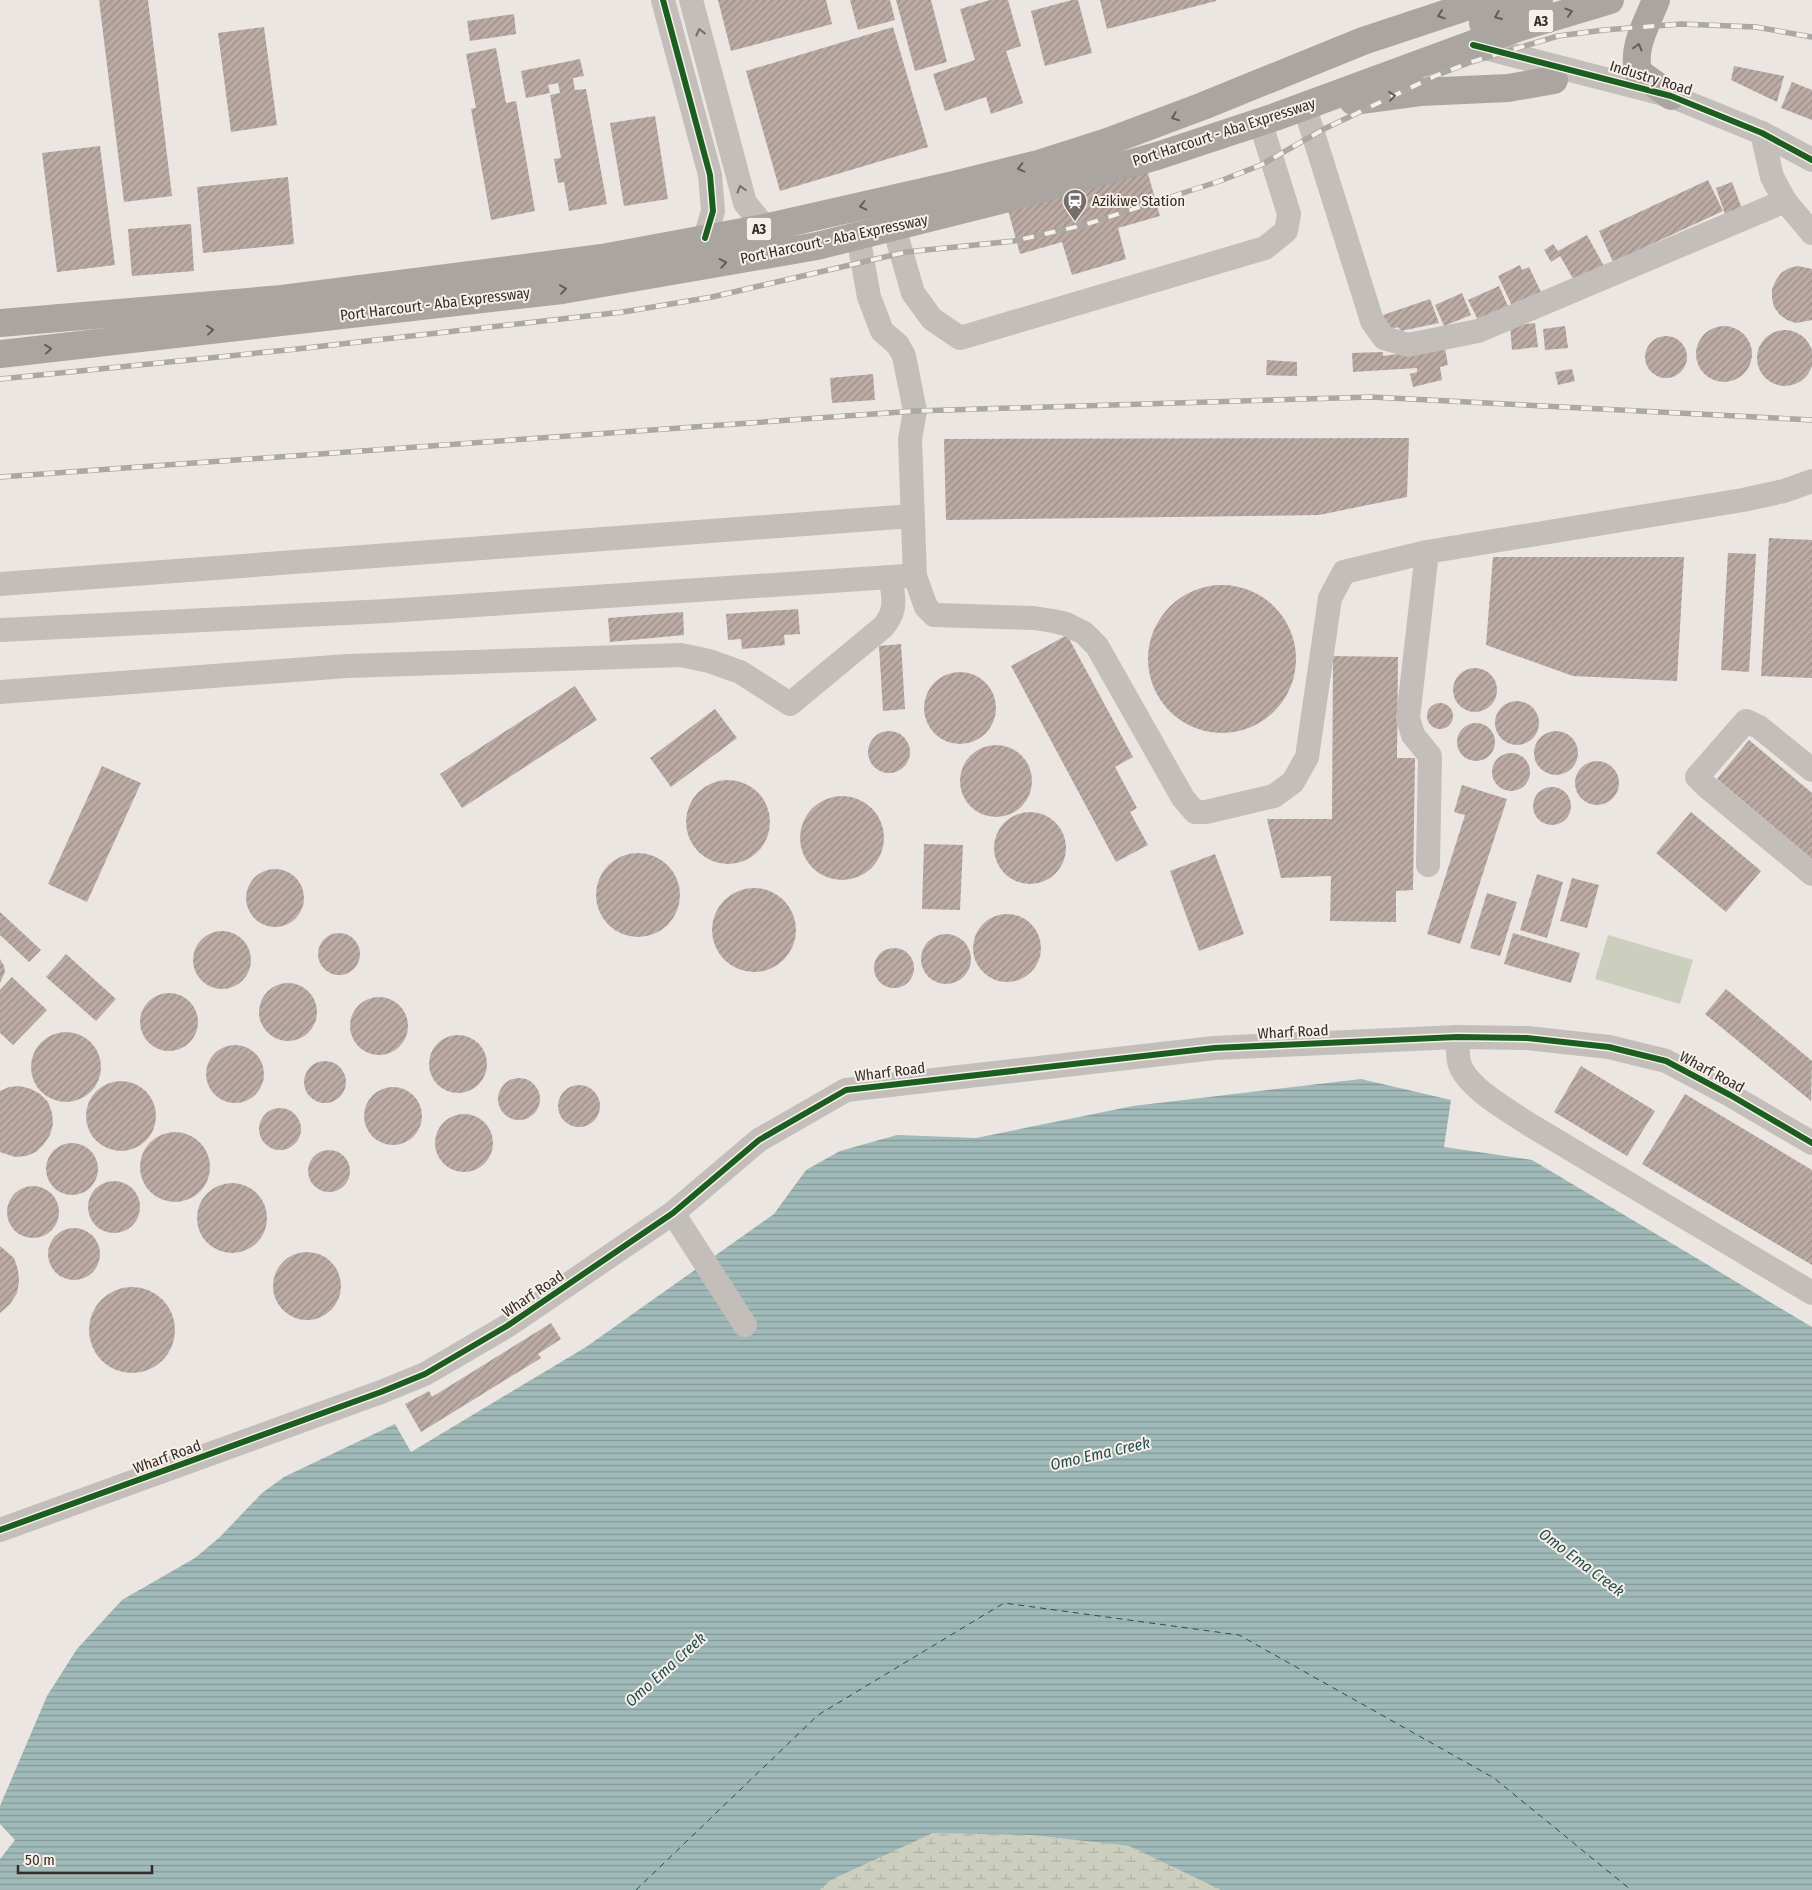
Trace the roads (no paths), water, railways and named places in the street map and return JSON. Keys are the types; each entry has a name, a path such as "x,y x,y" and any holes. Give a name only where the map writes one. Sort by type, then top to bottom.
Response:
{"highway":[{"name":"Port Harcourt - Aba Expressway","path":"0,323 282,299 602,258 769,227 1038,164 1107,142 1203,106 1363,41 1487,0"},
{"path":"1203,106 1291,82 1387,48 1424,40 1446,40 1473,45 1472,34 1485,21 1539,0"},
{"name":"Port Harcourt - Aba Expressway","path":"0,354 562,290 817,246 1157,156 1268,119 1517,28 1610,0"},
{"path":"1656,0 1638,46 1635,62 1638,72 1672,96"},
{"path":"1268,119 1355,100 1411,93 1508,88 1554,80"}],"street":[{"path":"662,0 710,175 713,211 705,238"},
{"path":"692,0 745,203 759,220 769,227"},
{"name":"Industry Road","path":"1473,45 1478,55 1503,69 1554,80 1607,78"},
{"name":"Industry Road","path":"1473,45 1672,96 1762,133 1812,160"},
{"path":"1306,111 1372,321 1384,338 1408,345 1478,331 1785,201"},
{"path":"894,227 913,293 932,319 960,338 1265,248 1286,231 1289,214 1268,119"},
{"path":"1762,133 1772,177 1785,201 1812,233"},
{"path":"858,236 869,296 882,331 898,345 904,356 910,383 915,411 910,439 915,576 926,607 934,615 1034,618 1066,624 1084,633 1098,646 1183,798 1195,812 1206,812 1274,796 1293,782 1307,757 1330,598 1344,572 1427,552 1784,492 1812,481"},
{"path":"0,584 912,516"},
{"path":"1427,552 1408,718 1413,735 1430,756 1428,865"},
{"path":"0,630 387,611 915,576"},
{"path":"0,692 346,666 681,655 709,661 740,672 790,704 883,627 892,616 894,603 891,577"},
{"path":"1812,770 1759,727 1746,721 1698,777 1706,786 1812,874"},
{"path":"1457,1037 1461,1067 1474,1083 1493,1100 1527,1123 1812,1293"},
{"name":"Wharf Road","path":"0,1530 381,1392 425,1374 507,1326 673,1213 759,1140 846,1090 1214,1048 1457,1037 1527,1038 1609,1046 1666,1061 1730,1095 1812,1144"},
{"path":"673,1213 745,1325"}],"water":[{"name":"Omo Ema Creek","path":"1361,1079 1451,1100 1444,1147 1532,1160 1812,1327 1812,1890 1221,1890 1129,1846 1031,1835 933,1833 831,1880 820,1890 0,1890 0,1859 15,1840 0,1824 0,1806 47,1696 77,1649 122,1600 195,1558 220,1537 262,1493 284,1477 395,1424 411,1452 586,1347 774,1214 806,1170 840,1151 897,1135 976,1138 1133,1106"}],"railway":[{"path":"0,379 297,349 623,312 712,297 906,252 1014,241 1084,225 1220,181 1261,165 1324,129 1435,76 1471,62 1558,36 1604,30 1681,24 1756,27 1812,37"},
{"path":"0,477 915,411 1371,397 1812,420"}],"place":[{"name":"Azikiwe Station","path":"1075,222"}]}
